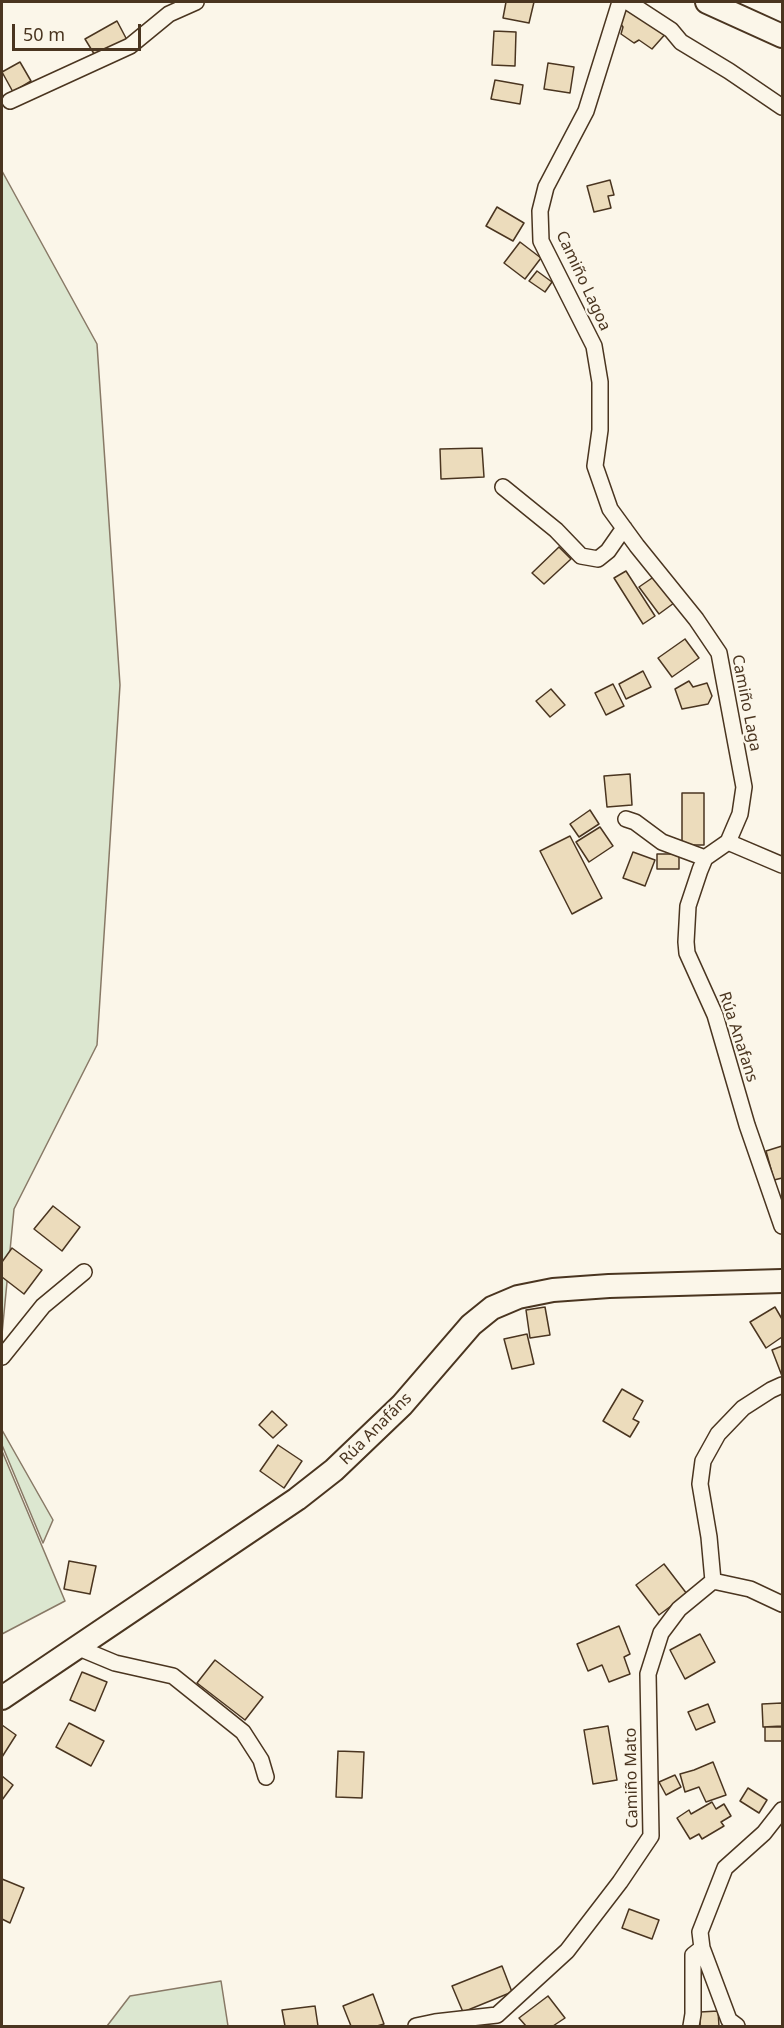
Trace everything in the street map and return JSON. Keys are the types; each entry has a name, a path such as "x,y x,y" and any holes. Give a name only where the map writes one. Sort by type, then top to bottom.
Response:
{"street":[{"path":"10,101 130,46 169,15 196,2"},
{"name":"Camiño Lagoa","path":"620,2 586,111 546,187 540,211 541,241 594,346 600,382 600,430 595,466 610,509 624,528"},
{"path":"628,2 671,30 681,42 783,107"},
{"path":"707,2 783,36"},
{"path":"503,487 556,530 581,556 598,560 608,551 624,528"},
{"name":"Camiño Laga","path":"624,528 696,619 719,653 744,787 740,814 729,842"},
{"path":"626,819 635,822 662,842 705,858 729,842 783,865"},
{"name":"Rúa Anafans","path":"705,858 688,906 687,953 715,1015 747,1125 783,1226"},
{"path":"2,1357 43,1305 84,1272"},
{"name":"Rúa Anafáns","path":"2,1698 297,1499 334,1470 394,1413 471,1325 492,1308 518,1297 553,1290 609,1286 783,1281"},
{"path":"783,1385 743,1408 718,1434 703,1461 700,1484 709,1537 713,1581 750,1590 783,1604"},
{"name":"Camiño Mato","path":"416,2026 435,2022 500,2021 567,1951 620,1882 651,1836 648,1674 661,1633 679,1609 713,1581"},
{"path":"79,1648 115,1663 173,1676 243,1732 261,1760 266,1776"},
{"path":"737,2026 729,2020 702,1948 700,1932 725,1868 764,1833 783,1810"},
{"path":"691,2026 693,1955 702,1948"}],"green space":[{"path":"2,171 97,344 120,685 97,1045 14,1209 2,1334"},
{"path":"2,1430 53,1520 43,1543 2,1445"},
{"path":"2,1451 65,1601 2,1634"},
{"path":"221,1981 228,2026 107,2026 130,1996"}],"building":[{"path":"506,2 534,2 529,23 503,18"},
{"path":"626,5 668,31 652,49 639,40 634,43 621,34 623,27 620,23"},
{"path":"117,21 127,40 96,57 85,39"},
{"path":"494,31 516,32 515,66 492,65"},
{"path":"20,62 31,81 13,92 2,72"},
{"path":"548,63 574,67 570,93 544,89"},
{"path":"495,80 523,85 520,104 491,99"},
{"path":"610,180 614,195 608,196 611,208 594,212 587,186"},
{"path":"497,207 524,223 513,241 486,226"},
{"path":"520,242 541,258 525,279 504,263"},
{"path":"537,271 552,282 545,292 529,281"},
{"path":"482,448 484,477 441,479 440,449"},
{"path":"559,547 571,559 544,584 532,573"},
{"path":"626,571 655,616 643,624 614,578"},
{"path":"655,576 674,603 659,614 639,587"},
{"path":"685,639 699,658 672,677 658,658"},
{"path":"643,671 651,687 626,699 619,684"},
{"path":"689,681 693,687 707,683 712,696 708,704 682,709 675,689"},
{"path":"613,684 624,706 606,715 595,693"},
{"path":"551,689 565,705 550,717 536,701"},
{"path":"630,774 632,805 607,807 604,776"},
{"path":"682,793 704,793 704,845 682,845"},
{"path":"590,810 599,824 579,837 570,824"},
{"path":"600,827 613,846 589,862 576,842"},
{"path":"570,836 602,898 572,914 540,851"},
{"path":"633,852 655,860 645,886 623,878"},
{"path":"657,854 679,854 679,869 657,869"},
{"path":"782,1146 782,1178 774,1180 766,1151"},
{"path":"53,1206 80,1227 62,1251 34,1229"},
{"path":"12,1248 42,1270 24,1294 2,1277 2,1262"},
{"path":"545,1307 550,1335 530,1338 526,1310"},
{"path":"775,1307 782,1319 782,1337 766,1348 750,1322"},
{"path":"527,1334 534,1364 512,1369 504,1339"},
{"path":"782,1346 782,1376 772,1350"},
{"path":"622,1389 643,1401 633,1419 639,1422 630,1437 603,1421"},
{"path":"272,1411 287,1425 273,1438 259,1425"},
{"path":"278,1445 302,1461 284,1488 260,1471"},
{"path":"69,1561 96,1566 90,1594 64,1589"},
{"path":"664,1564 687,1594 659,1615 636,1585"},
{"path":"619,1626 630,1654 624,1657 630,1674 609,1682 602,1665 588,1671 577,1644"},
{"path":"700,1634 715,1662 685,1679 670,1650"},
{"path":"215,1660 263,1697 245,1720 197,1683"},
{"path":"82,1672 107,1682 95,1711 70,1700"},
{"path":"782,1703 782,1726 763,1727 762,1704"},
{"path":"708,1704 715,1722 696,1730 688,1712"},
{"path":"69,1723 104,1741 91,1766 56,1747"},
{"path":"2,1725 16,1735 2,1757"},
{"path":"608,1726 617,1780 593,1784 584,1730"},
{"path":"765,1727 782,1727 782,1741 765,1741"},
{"path":"338,1751 364,1752 362,1798 336,1797"},
{"path":"713,1762 726,1795 706,1802 699,1787 685,1792 680,1774"},
{"path":"675,1775 681,1787 666,1795 659,1782"},
{"path":"2,1776 13,1785 2,1800"},
{"path":"748,1788 767,1800 759,1813 740,1801"},
{"path":"712,1802 716,1809 724,1804 731,1816 721,1822 724,1826 702,1839 699,1834 690,1839 677,1818 689,1810 691,1814"},
{"path":"2,1879 24,1888 10,1923 2,1919"},
{"path":"629,1909 659,1920 652,1939 622,1928"},
{"path":"502,1966 512,1992 463,2012 452,1986"},
{"path":"373,1994 384,2024 351,2026 343,2006"},
{"path":"548,1996 565,2018 553,2026 526,2026 519,2018"},
{"path":"315,2006 318,2026 285,2026 282,2010"},
{"path":"718,2011 719,2026 700,2026 700,2012"}]}
